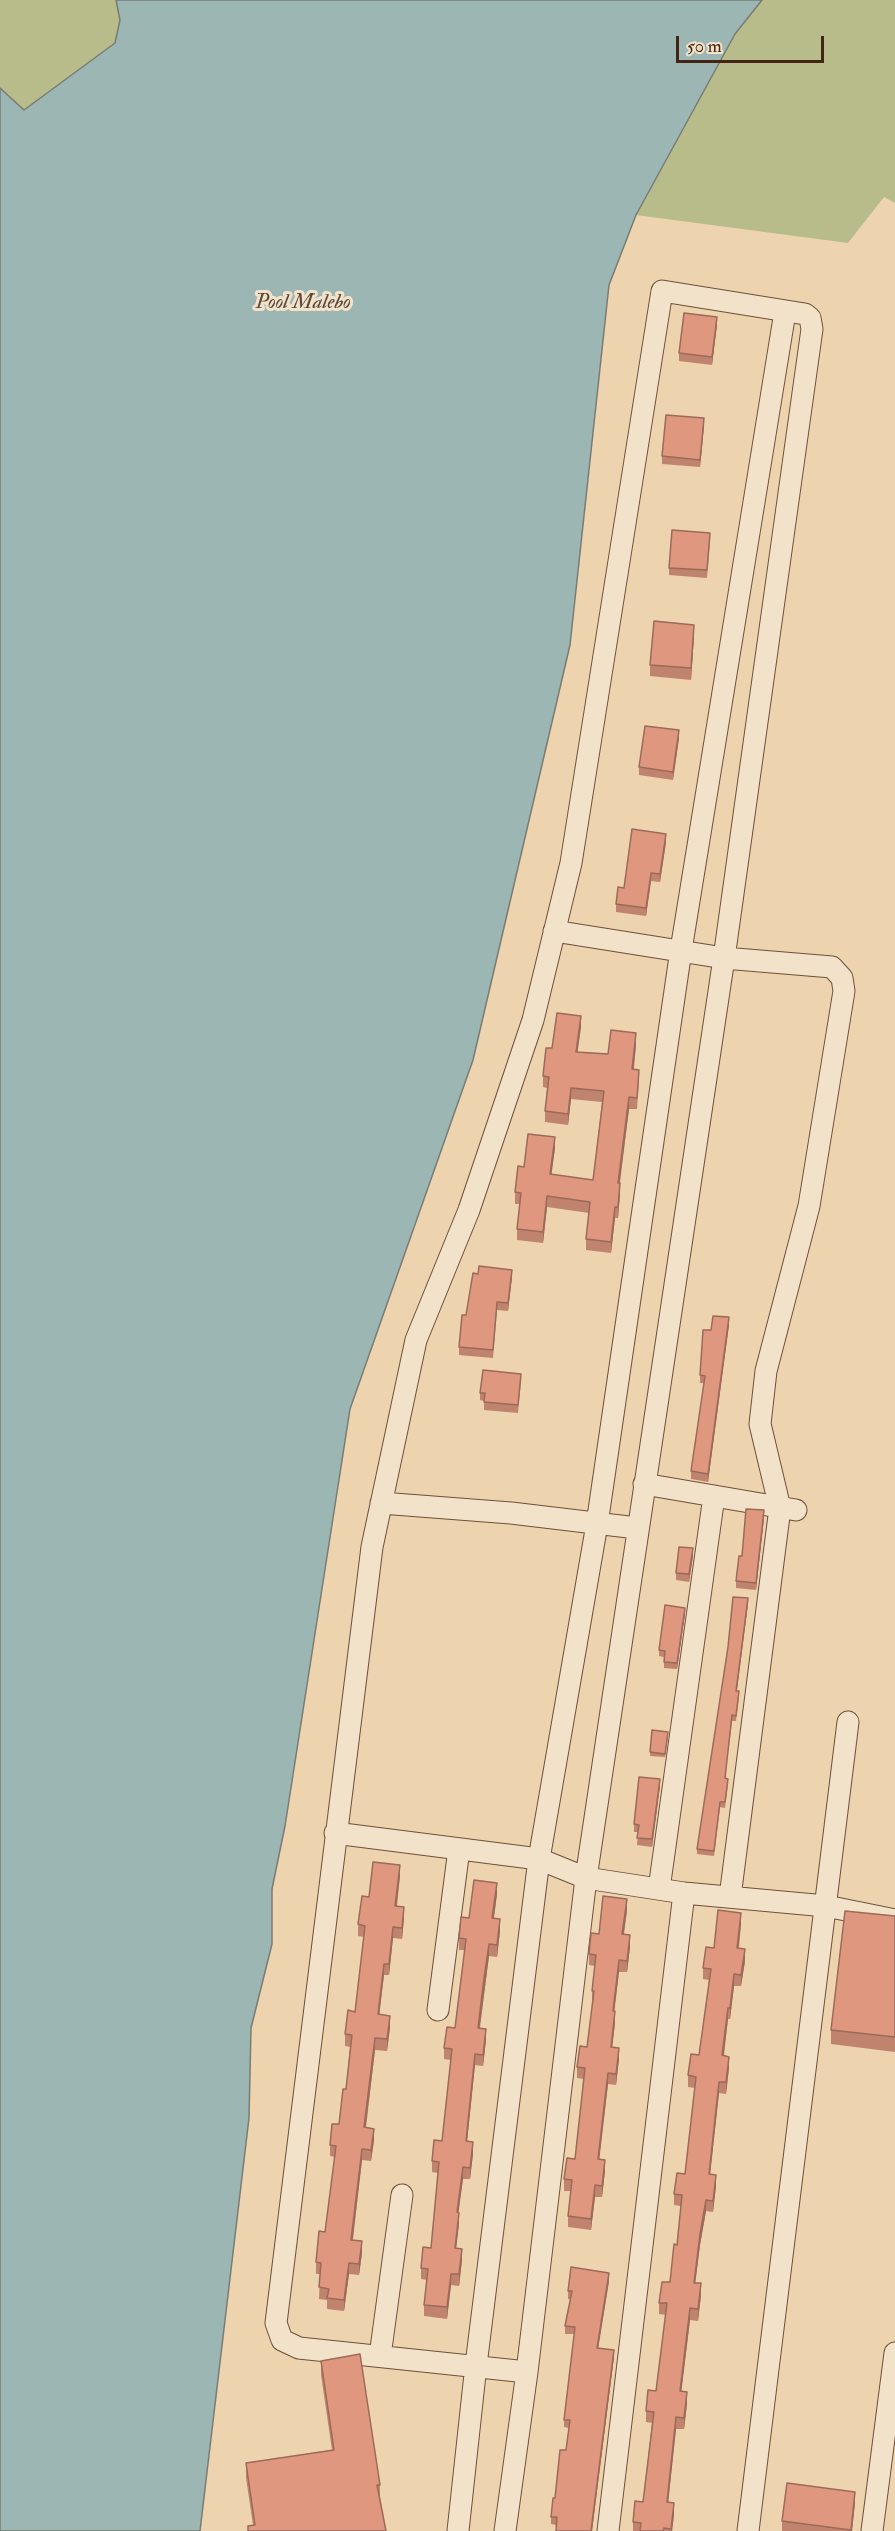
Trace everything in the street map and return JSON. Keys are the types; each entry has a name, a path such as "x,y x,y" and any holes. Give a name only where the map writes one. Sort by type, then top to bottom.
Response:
{"street":[{"path":"505,2531 527,2372 586,1878 724,958 812,329 810,318 805,314 662,291 571,863 533,1020 469,1210 416,1340 372,1546 276,2323 282,2340 299,2348 527,2372"},
{"path":"458,2531 476,2366 539,1859 597,1524 681,950 785,312"},
{"path":"554,931 724,958 832,967 842,978 844,991 809,1206 766,1371 760,1424 788,1509 730,1897"},
{"path":"644,1484 788,1509"},
{"path":"659,1889 714,1496"},
{"path":"381,1503 637,1528"},
{"path":"748,2531 848,1722"},
{"path":"335,1833 539,1859 586,1878 684,1893 826,1906 895,1920"},
{"path":"438,2010 459,1849"},
{"path":"608,2531 684,1893"},
{"path":"380,2356 402,2195"},
{"path":"872,2531 895,2353"}],"green space":[{"path":"0,0 116,0 120,20 115,43 24,110 0,88"},
{"path":"762,0 895,0 895,203 884,197 848,243 636,215 735,34"}],"water":[{"name":"Pool Malebo","path":"116,0 762,0 735,34 636,215 609,285 570,645 473,1060 350,1409 285,1826 272,1889 272,1944 251,2028 249,2118 200,2531 0,2531 0,88 24,110 115,43 120,20"}],"building":[{"path":"684,313 717,317 712,357 679,353"},
{"path":"666,415 704,418 700,460 662,456"},
{"path":"672,530 710,533 707,570 669,568"},
{"path":"654,621 694,625 691,668 650,665"},
{"path":"645,726 679,730 673,772 639,767"},
{"path":"632,829 666,834 660,874 651,873 646,908 616,904 618,887 624,888"},
{"path":"557,1013 581,1016 576,1052 608,1054 611,1030 636,1033 632,1069 639,1070 637,1098 629,1097 618,1183 620,1183 618,1207 615,1207 611,1242 586,1239 590,1202 547,1196 543,1232 517,1229 521,1193 515,1192 518,1166 524,1167 528,1134 555,1137 550,1174 593,1180 604,1091 571,1088 568,1114 545,1111 549,1077 543,1076 546,1048 552,1048"},
{"path":"479,1266 512,1270 508,1303 497,1302 493,1350 459,1347 462,1315 466,1315 473,1273 478,1274"},
{"path":"713,1316 729,1317 708,1474 691,1471 705,1376 700,1375 703,1330 711,1330"},
{"path":"483,1370 521,1374 518,1405 484,1402 485,1393 480,1393"},
{"path":"746,1509 764,1510 756,1583 736,1581 739,1556 742,1556"},
{"path":"679,1547 693,1548 689,1574 676,1573"},
{"path":"733,1597 748,1598 736,1691 739,1691 736,1716 732,1715 725,1778 728,1779 725,1802 720,1802 714,1851 697,1849 728,1647"},
{"path":"665,1605 685,1608 677,1663 664,1662 665,1651 659,1650"},
{"path":"652,1730 668,1732 665,1754 650,1752"},
{"path":"639,1777 660,1779 652,1839 637,1838 639,1825 634,1824"},
{"path":"373,1862 400,1865 395,1906 404,1907 402,1928 393,1927 389,1964 384,1964 378,2014 390,2016 387,2039 375,2038 364,2127 374,2129 371,2150 362,2149 351,2240 362,2241 359,2264 349,2263 344,2300 327,2298 329,2289 319,2287 321,2263 316,2262 319,2231 325,2232 336,2146 330,2145 332,2124 339,2124 343,2089 346,2089 352,2035 345,2034 348,2010 355,2012 365,1926 358,1924 362,1896 369,1897"},
{"path":"474,1880 497,1883 492,1918 500,1919 497,1945 489,1944 484,1978 478,2028 486,2029 483,2055 475,2054 466,2141 473,2142 470,2168 463,2167 457,2212 459,2213 455,2248 462,2249 459,2274 451,2274 447,2307 424,2305 428,2269 421,2268 423,2247 431,2248 439,2162 432,2161 434,2140 442,2141 452,2049 444,2048 447,2027 455,2028 466,1939 459,1938 461,1917 469,1918"},
{"path":"603,1896 627,1899 622,1934 630,1935 627,1961 619,1960 611,2047 619,2048 616,2074 608,2073 598,2159 605,2160 602,2186 595,2185 591,2219 568,2216 572,2180 564,2179 567,2158 575,2159 585,2068 577,2067 580,2046 587,2047 594,1991 592,1991 596,1955 589,1954 591,1933 599,1934"},
{"path":"718,1910 741,1913 737,1948 745,1949 741,1975 734,1974 722,2055 729,2057 726,2082 719,2082 709,2174 716,2175 713,2201 706,2200 700,2234 694,2283 701,2283 698,2309 690,2308 680,2391 687,2392 684,2418 676,2417 667,2502 674,2503 671,2529 640,2531 641,2523 633,2522 635,2501 643,2502 654,2412 646,2411 648,2390 656,2391 667,2303 659,2303 662,2282 670,2282 674,2244 677,2245 682,2195 674,2194 677,2173 685,2174 696,2077 688,2075 691,2054 699,2055 711,1969 703,1968 706,1947 714,1948"},
{"path":"845,1911 895,1916 895,2037 831,2030"},
{"path":"571,2267 609,2273 597,2348 614,2350 591,2531 556,2531 557,2517 551,2517 560,2450 566,2450 570,2420 564,2420 575,2327 565,2326 572,2291 568,2291"},
{"path":"360,2354 380,2485 377,2485 386,2531 248,2531 248,2526 255,2525 246,2463 334,2450 321,2361"},
{"path":"787,2483 855,2492 851,2530 782,2521"}]}
